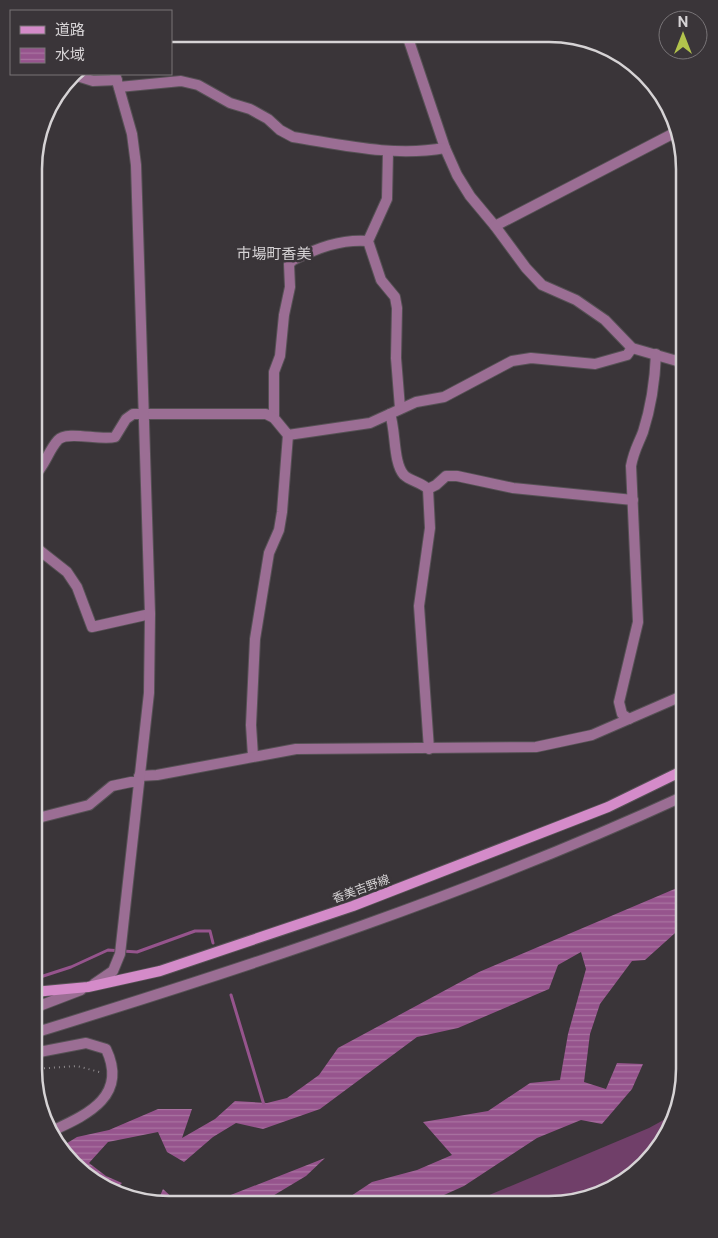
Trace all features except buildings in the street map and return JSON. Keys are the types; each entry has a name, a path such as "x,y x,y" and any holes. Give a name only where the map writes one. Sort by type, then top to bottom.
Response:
{"main road":[{"name":"香美吉野線","path":"42,991 88,987 160,971 353,906 608,807 675,774"}],"street":[{"path":"409,42 444,148 470,196 496,226 526,268 542,285 576,300 605,320 632,348 676,360"},
{"path":"82,78 93,81 181,81 198,85 230,103 250,109 293,137 388,152 426,151 444,148"},
{"path":"42,1005 88,987 109,976 120,951 149,693 150,614 136,165 132,134 117,80"},
{"path":"496,226 671,135"},
{"path":"388,152 387,198 368,241 382,280 396,302 400,408"},
{"path":"274,418 274,372 280,356 284,314 290,287 289,264 326,245 350,240 368,241"},
{"path":"288,435 370,423 416,402 444,397 512,361 531,358 595,364 627,355 632,348"},
{"path":"629,719 622,714 619,702 638,622 631,466 634,448 642,434 652,396 656,354"},
{"path":"42,469 58,440 65,436 106,440 115,437 126,419 133,414 266,414 274,418 288,435 282,512 279,530 269,553 255,638 251,725 253,756"},
{"path":"390,414 394,426 399,467 406,476 428,488 436,485 446,476 457,476 513,488 633,500"},
{"path":"428,488 430,528 419,606 429,749"},
{"path":"42,552 67,572 77,587 92,626 150,614"},
{"path":"42,817 89,805 112,786 157,775 296,749 536,747 592,735 675,699"},
{"path":"42,1032 220,976 403,913 616,827 675,800"},
{"path":"42,1051 86,1042 106,1049 111,1060 112,1075 107,1093 98,1106 87,1115 58,1128"}],"path":[{"path":"42,1068 77,1066 112,1075"}],"shaded area":[{"path":"665,1119 659,1132 638,1158 612,1179 590,1189 549,1196 487,1196 649,1128"}],"water":[{"path":"675,889 675,933 645,960 632,961 600,1004 590,1034 584,1082 606,1089 617,1063 643,1064 632,1089 602,1124 581,1120 537,1138 464,1186 442,1196 351,1196 372,1182 417,1170 452,1155 423,1122 488,1111 530,1083 560,1080 568,1034 586,969 581,952 558,965 549,989 458,1028 417,1037 320,1109 263,1129 236,1123 213,1137 184,1162 167,1152 158,1132 108,1142 89,1163 106,1176 122,1183 120,1185 92,1169 67,1143 77,1137 109,1130 158,1109 192,1109 182,1138 215,1119 235,1101 267,1103 287,1098 319,1075 338,1048 479,972"},
{"path":"325,1158 306,1176 273,1196 228,1196"},
{"path":"163,1189 170,1196 169,1196 160,1195"}],"waterway":[{"path":"42,976 71,967 108,950 137,952 195,931 210,931 213,943"},
{"path":"231,995 264,1105"}],"district":[{"name":"市場町香美","path":"274,253"}]}
